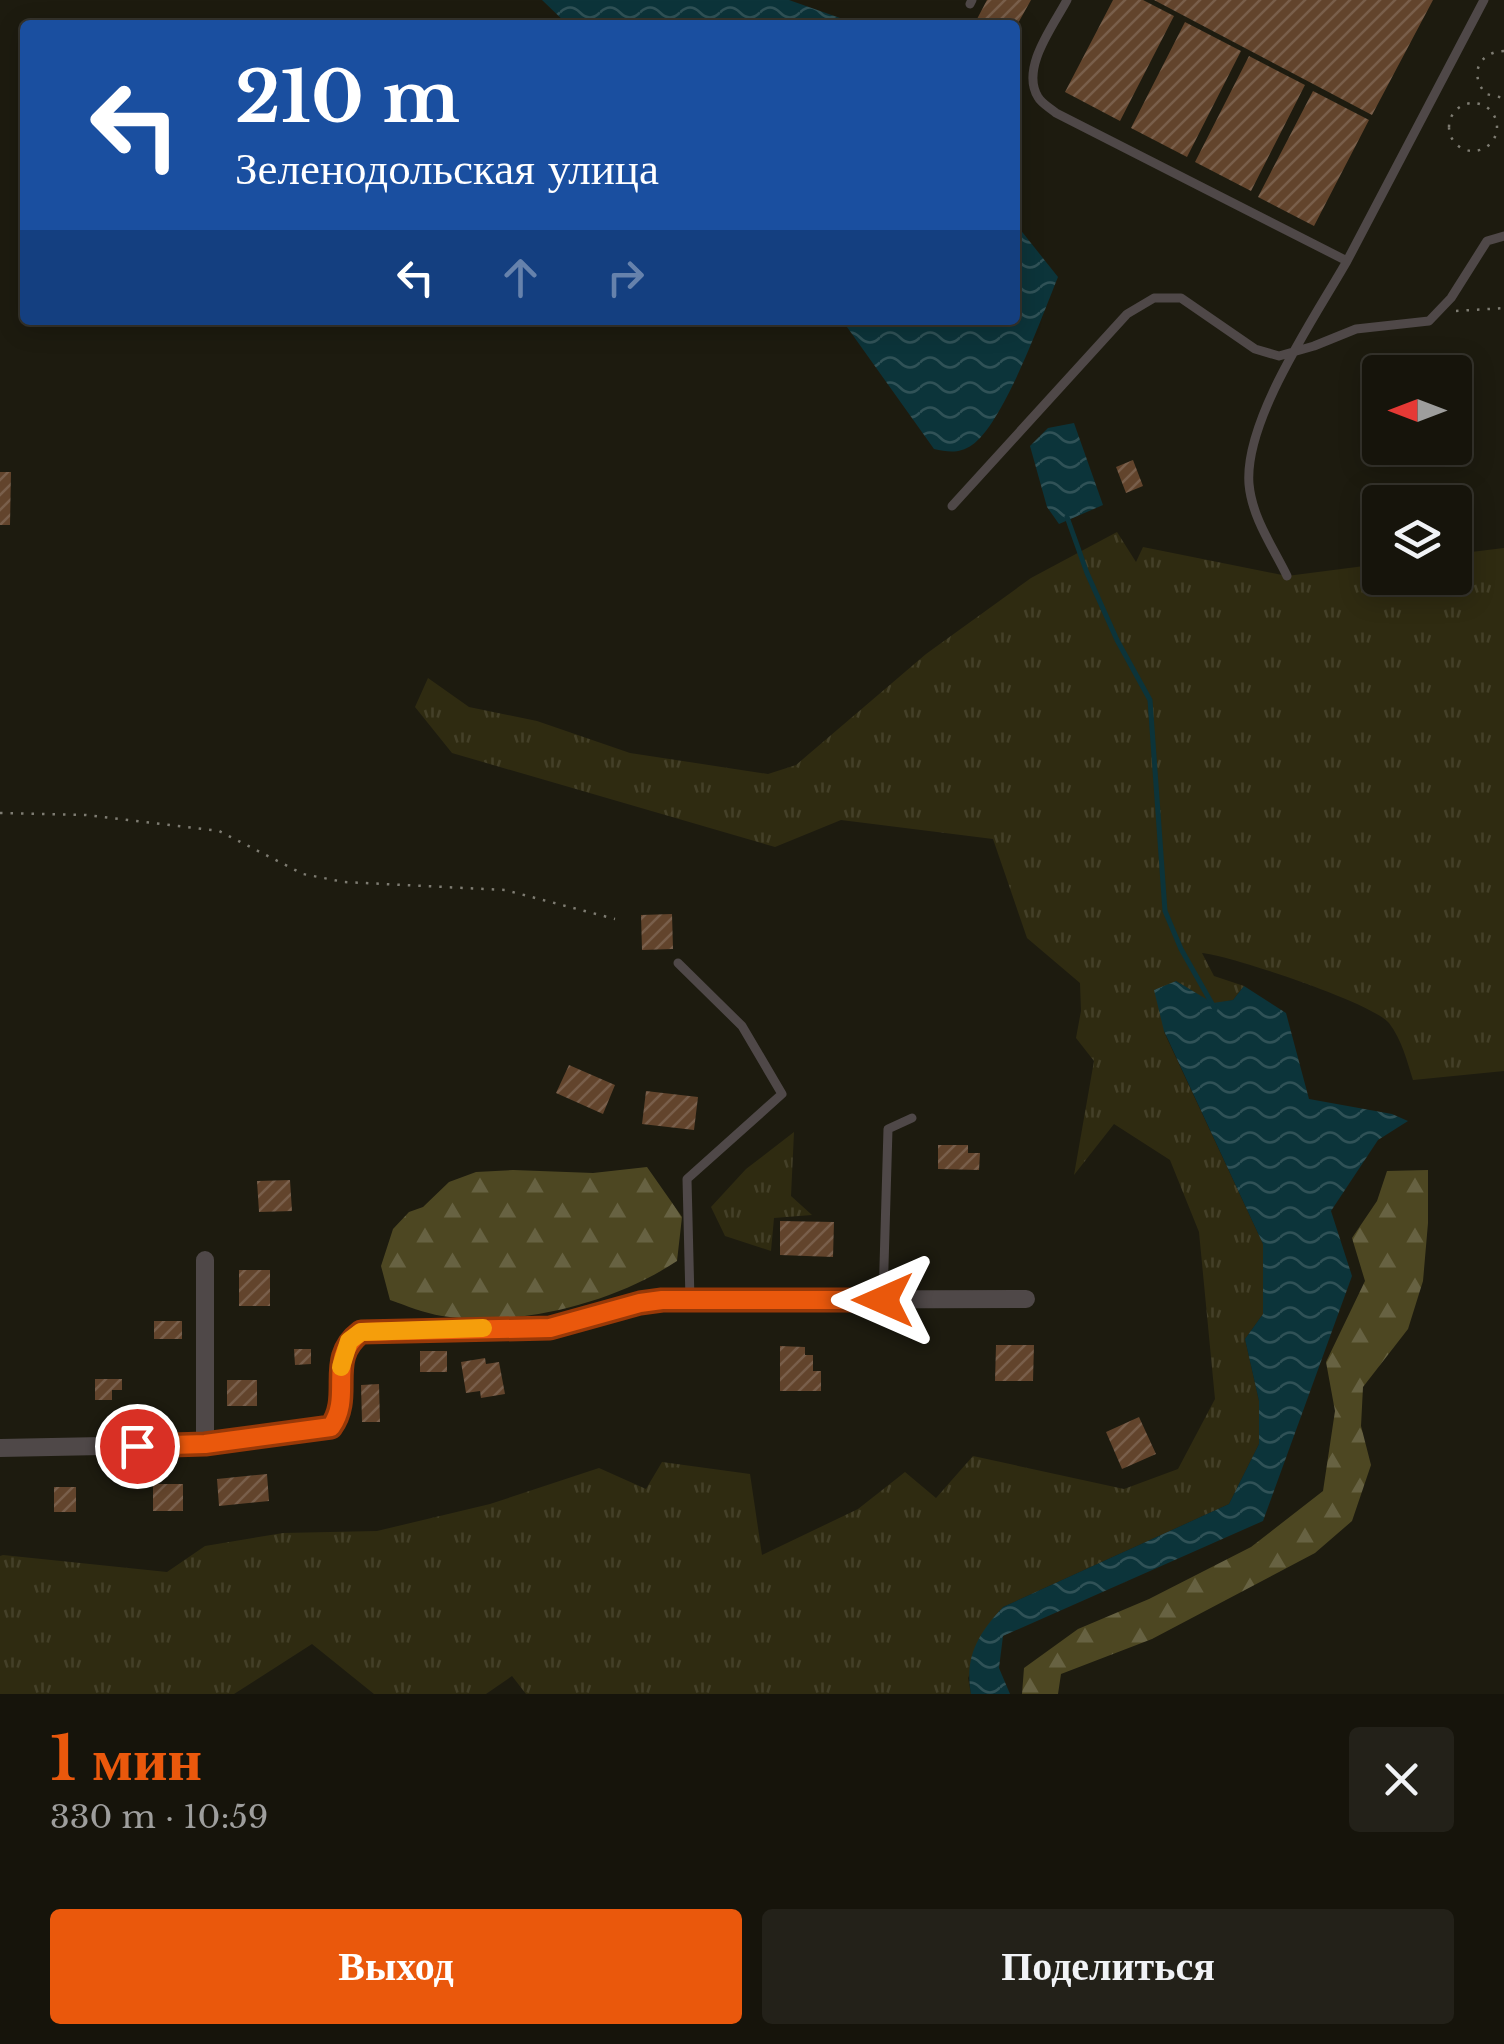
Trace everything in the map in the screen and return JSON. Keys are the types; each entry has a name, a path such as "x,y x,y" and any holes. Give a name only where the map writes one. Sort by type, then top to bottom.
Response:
{"street":[{"path":"205,1260 205,1444"},
{"path":"0,1448 205,1444 331,1427 339,1416 342,1358 349,1341 361,1332 550,1328 640,1303 690,1300 1026,1299"}],"lane":[{"path":"1067,0 1034,65 1032,81 1038,98 1056,113 1347,260"},
{"path":"1287,576 1256,516 1249,483 1252,448 1276,388 1484,0"},
{"path":"952,506 1128,314 1154,298 1180,298 1255,349 1279,356 1356,329 1429,321 1439,313 1487,241 1504,236"},
{"path":"678,963 742,1026 782,1094 687,1179 690,1300"},
{"path":"883,1300 888,1129 912,1118"}],"path":[{"path":"1504,51 1488,54 1476,74 1486,94 1504,98"},
{"path":"1476,104 1490,111 1497,126 1492,141 1473,152 1453,141 1448,126 1460,106 1476,104"},
{"path":"1439,313 1504,308"},
{"path":"0,813 86,815 219,831 303,874 344,882 504,890 616,920"}],"green space":[{"path":"1117,532 1136,562 1143,547 1287,576 1362,566 1362,595 1472,595 1472,552 1504,548 1504,1071 1413,1080 1397,1036 1378,1014 1242,962 1202,953 1214,976 1244,986 1233,1000 1213,1004 1176,981 1164,1032 1263,1244 1263,1314 1245,1339 1259,1401 1259,1444 1229,1504 1003,1607 968,1678 971,1694 526,1694 512,1676 486,1694 374,1694 312,1644 234,1694 0,1694 3,1555 167,1572 205,1546 283,1533 377,1531 490,1504 599,1468 646,1489 662,1462 750,1474 762,1555 858,1509 905,1472 936,1498 973,1456 1124,1489 1178,1469 1215,1399 1199,1232 1170,1160 1114,1124 1074,1175 1094,1061 1076,1038 1081,1011 1080,983 1027,938 993,839 841,820 775,847 452,753 415,707 428,678 469,707 537,721 630,753 768,774 796,765 926,654 1031,578"},
{"path":"794,1132 791,1196 812,1215 774,1218 771,1251 725,1236 711,1207 746,1169"},
{"path":"647,1167 682,1217 677,1261 652,1276 564,1309 502,1318 442,1316 390,1300 381,1266 393,1229 449,1182 476,1172 593,1173"},
{"path":"1428,1170 1423,1281 1408,1329 1363,1387 1361,1426 1371,1465 1352,1521 1315,1553 1152,1639 1061,1674 1058,1694 1022,1694 1024,1668 1078,1629 1149,1599 1251,1547 1323,1491 1335,1411 1326,1362 1365,1281 1352,1238 1377,1201 1387,1171"}],"water":[{"path":"542,0 789,0 843,20 563,20"},
{"path":"1020,229 1058,277 997,415 984,433 963,450 934,449 846,325 1020,325"},
{"path":"1074,423 1103,505 1059,524 1047,507 1030,446 1048,428"},
{"path":"1176,981 1213,1003 1233,1000 1244,986 1286,1013 1309,1099 1392,1114 1408,1121 1378,1140 1331,1211 1352,1276 1263,1521 1003,1636 999,1668 1010,1694 971,1694 970,1668 975,1646 1003,1607 1229,1504 1259,1444 1259,1401 1245,1339 1263,1314 1263,1244 1164,1031 1154,990"}],"building":[{"path":"987,0 1031,0 1020,20 977,19"},
{"path":"1113,0 1143,0 1174,16 1120,121 1065,92"},
{"path":"1154,0 1433,0 1372,115"},
{"path":"1185,22 1241,51 1187,157 1131,128"},
{"path":"1249,56 1305,85 1251,191 1195,162"},
{"path":"1313,91 1369,120 1314,226 1258,197"},
{"path":"1133,460 1143,486 1126,493 1116,467"},
{"path":"0,472 11,472 10,525 0,525"},
{"path":"672,914 673,949 642,950 641,915"},
{"path":"569,1065 615,1085 603,1114 556,1093"},
{"path":"646,1091 698,1097 694,1130 642,1124"},
{"path":"938,1145 968,1145 968,1153 980,1153 979,1170 938,1169"},
{"path":"290,1180 292,1211 259,1212 257,1181"},
{"path":"780,1221 834,1222 833,1257 780,1255"},
{"path":"239,1270 270,1270 270,1306 239,1306"},
{"path":"154,1321 182,1321 182,1339 154,1339"},
{"path":"996,1345 1034,1345 1033,1381 995,1381"},
{"path":"780,1346 805,1347 805,1355 813,1355 813,1371 821,1371 821,1391 780,1391"},
{"path":"294,1349 311,1349 311,1364 295,1365"},
{"path":"420,1351 447,1351 447,1372 420,1372"},
{"path":"485,1358 486,1364 499,1362 505,1394 481,1398 480,1391 466,1393 461,1362"},
{"path":"95,1379 122,1379 122,1390 112,1390 112,1400 95,1400"},
{"path":"227,1380 257,1380 257,1406 227,1406"},
{"path":"379,1384 380,1422 362,1422 361,1385"},
{"path":"1139,1417 1156,1454 1122,1469 1106,1432"},
{"path":"267,1474 269,1501 219,1506 217,1479"},
{"path":"153,1484 183,1484 183,1511 153,1511"},
{"path":"54,1487 76,1487 76,1512 54,1512"}],"waterway":[{"path":"1067,517 1117,640 1150,700 1165,911 1181,949 1215,1009"}],"slow traffic":[{"path":"341,1367 349,1341 361,1332 483,1328"}],"route":[{"path":"137,1446 205,1444 331,1427 339,1416 342,1358 349,1341 361,1332 550,1328 662,1300 883,1300"}]}
